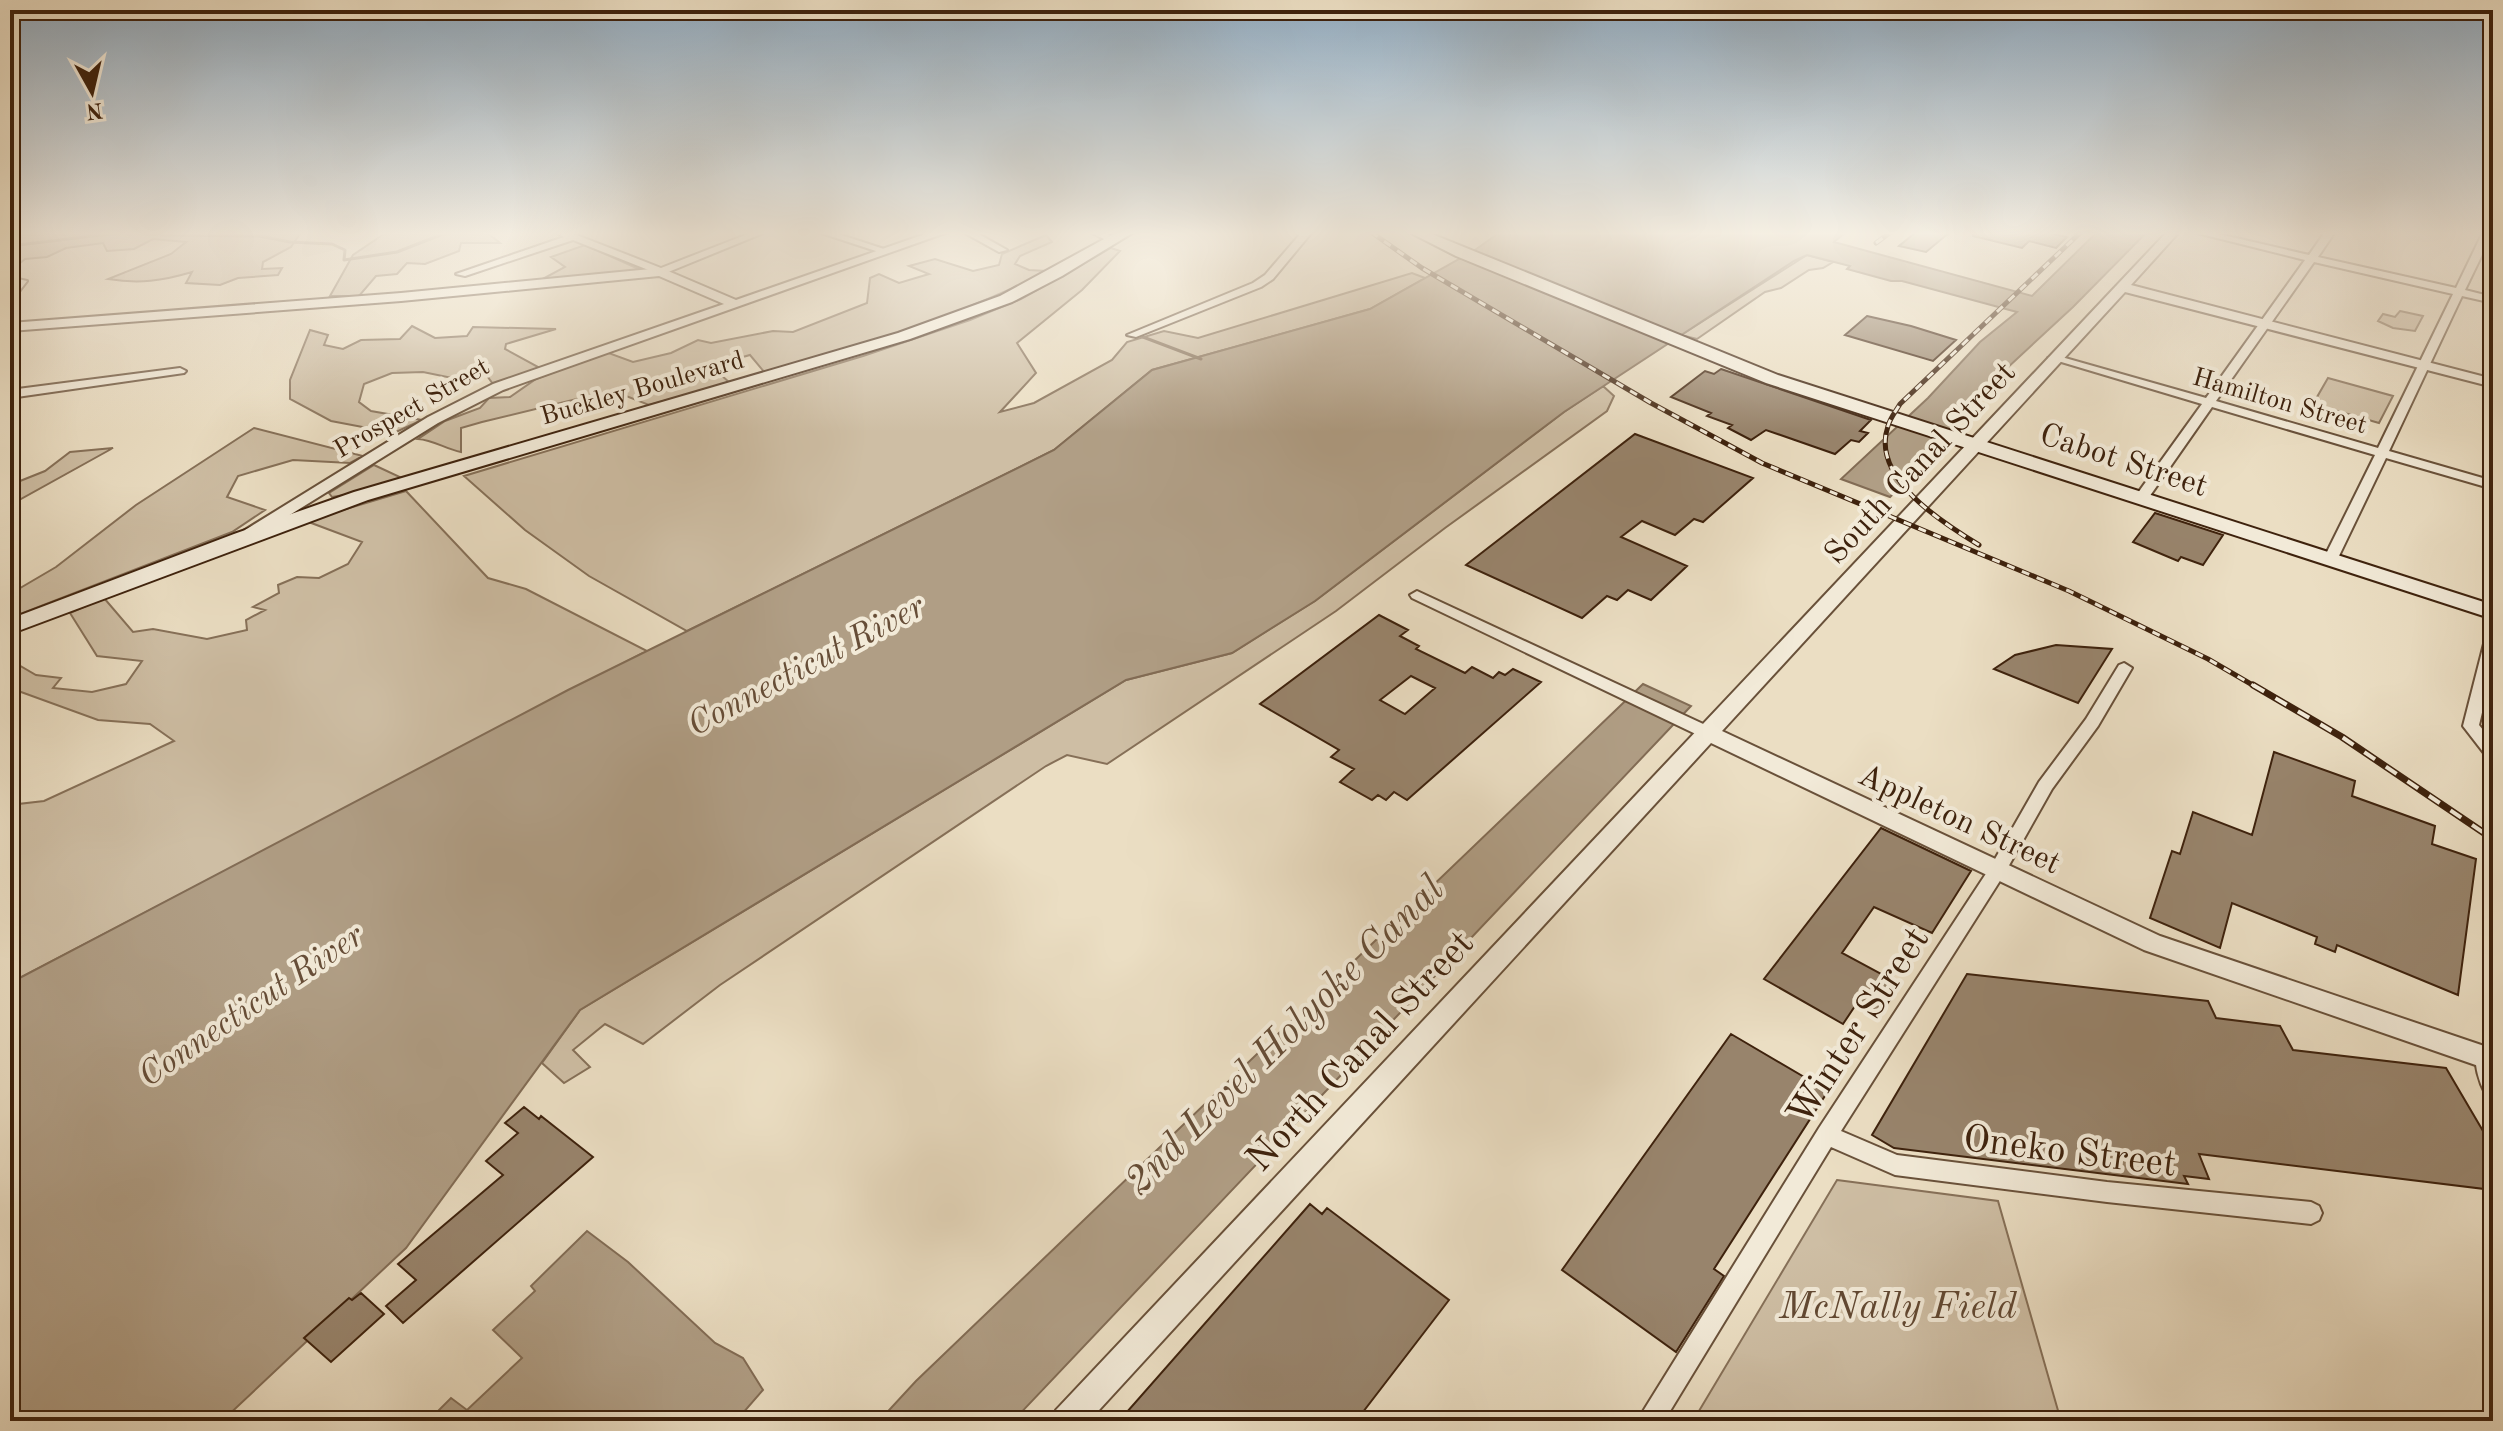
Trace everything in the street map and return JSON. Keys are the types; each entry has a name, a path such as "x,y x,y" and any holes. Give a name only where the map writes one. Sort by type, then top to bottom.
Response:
{"main road":[{"name":"Buckley Boulevard","path":"251,534 418,478 904,336 1006,299"},
{"name":"Cabot Street","path":"1573,299 1737,366 2493,612"},
{"name":"Prospect Street","path":"10,627 251,534"}],"street":[{"path":"10,327 378,299"},
{"path":"723,299 733,303"},
{"name":"Prospect Street","path":"251,534 470,400 533,374 745,299"},
{"path":"1132,335 1223,299"},
{"name":"South Canal Street","path":"1701,730 1970,443 2111,299"},
{"path":"2168,299 2493,383"},
{"path":"2142,497 2284,299"},
{"path":"2331,558 2457,299"},
{"name":"Hamilton Street","path":"2054,358 2493,485"},
{"path":"10,394 180,371"},
{"name":"Appleton Street","path":"1417,595 1997,871 2184,955 2489,1058"},
{"path":"2493,636 2471,717 2471,726 2477,737 2493,753"},
{"name":"Winter Street","path":"1650,1421 1827,1135 1997,871 2045,786 2092,722 2124,668"},
{"name":"North Canal Street","path":"1067,1421 1701,730"},
{"path":"2489,1058 2493,1089"},
{"name":"Oneko Street","path":"1827,1135 1895,1165 2107,1192 2311,1213"}],"green space":[{"path":"868,299 987,299 873,341 765,373 750,355 711,366 730,383 649,405 616,392 461,428 461,452 418,439 445,421 480,408 489,398 510,397 536,379 606,352 633,362 671,353 698,340 711,343 773,331 793,332 867,303"},
{"path":"1021,299 1071,299 1017,343 1036,373 1000,412 1034,403 1112,360 1127,342 1164,331 1198,338 1327,299 1388,299 1370,309 1152,370 1054,450 687,631 589,576 525,530 464,476 863,356 970,320"},
{"path":"1738,299 1755,299 1697,339 1681,335"},
{"path":"2400,311 2423,316 2415,331 2393,328 2378,321 2383,314 2395,317"},
{"path":"412,326 435,338 467,336 473,327 556,329 506,344 505,349 540,368 493,384 482,369 457,379 423,372 392,373 364,384 359,402 371,411 422,420 394,433 331,421 290,399 290,380 310,330 328,335 324,345 343,349 361,340 400,339"},
{"path":"2328,378 2393,396 2379,423 2313,404"},
{"path":"1603,386 1614,396 1607,411 1336,611 1107,764 1067,755 1046,766 720,985 643,1044 605,1024 573,1050 590,1067 564,1083 542,1063 580,1010 1126,680 1232,653 1315,601 1564,412"},
{"path":"254,428 363,456 350,463 293,460 238,476 227,497 265,510 232,532 10,618 10,594 56,567 136,505"},
{"path":"113,448 10,505 10,485 45,471 70,452"},
{"path":"374,465 402,478 356,493 332,497 329,493"},
{"path":"406,491 488,578 526,589 647,651 10,983 10,805 44,801 174,741 150,724 98,720 10,688 10,660 36,675 61,678 53,688 92,692 126,684 142,661 97,656 70,613 104,598 133,632 153,629 207,639 247,630 246,620 265,610 253,607 279,593 278,585 297,577 319,578 348,564 362,542 306,521"},
{"name":"McNally Field","path":"1837,1180 1998,1201 2061,1421 1693,1421"}],"water":[{"name":"Connecticut River","path":"1388,299 1736,299 1564,412 1315,601 1232,653 1126,680 580,1010 406,1248 222,1421 10,1421 10,983 568,690 1054,450 1152,370 1370,309"},
{"path":"1968,299 2081,299 1965,407 1957,429 1890,497 1841,479 1928,398 1980,342 2017,312"},
{"name":"2nd Level Holyoke Canal","path":"1643,684 1691,706 1013,1421 879,1421 916,1381"},
{"path":"587,1231 628,1262 715,1343 743,1358 763,1390 736,1421 428,1421 451,1398 467,1410 522,1358 493,1330 535,1291 531,1286"}],"building":[{"path":"1867,316 1956,340 1933,361 1845,335"},
{"path":"1721,369 1871,420 1860,431 1868,433 1859,442 1851,440 1835,454 1766,430 1751,440 1728,428 1732,425 1707,416 1711,413 1671,397 1705,371 1714,374"},
{"path":"1635,434 1753,478 1703,522 1694,519 1675,535 1642,521 1621,537 1687,566 1651,600 1628,590 1617,600 1607,596 1582,618 1466,565"},
{"path":"2155,513 2223,535 2203,565 2181,557 2178,561 2133,542"},
{"path":"1379,615 1408,630 1400,636 1419,646 1416,649 1465,673 1472,667 1493,678 1499,672 1505,675 1513,669 1541,682 1407,800 1394,792 1386,800 1378,795 1372,800 1340,782 1354,769 1331,757 1339,750 1260,704","holes":["1411,676 1435,688 1405,714 1380,700"]},
{"path":"2056,645 2112,649 2078,703 1994,669 2015,655"},
{"path":"2274,752 2355,781 2352,796 2435,826 2432,844 2476,859 2458,995 2337,945 2335,952 2315,944 2317,937 2232,903 2220,948 2150,918 2172,851 2180,854 2193,812 2252,835"},
{"path":"1881,828 1971,871 1932,933 1874,907 1842,953 1900,984 1880,1015 1857,1003 1843,1024 1764,979"},
{"path":"1967,974 2208,1001 2216,1018 2280,1026 2293,1050 2446,1068 2493,1148 2493,1190 2199,1154 2209,1179 2184,1176 2188,1184 1894,1148 1872,1135"},
{"path":"1731,1034 1828,1091 1714,1269 1724,1276 1676,1352 1562,1270"},
{"path":"524,1107 539,1119 541,1116 593,1157 403,1323 386,1306 416,1280 398,1264 503,1175 486,1161 518,1133 505,1123"},
{"path":"1310,1204 1322,1214 1327,1208 1449,1300 1356,1421 1119,1421"},
{"path":"361,1293 384,1314 331,1362 304,1338 349,1298 352,1300"}],"waterway":[{"path":"1143,337 1201,359"}],"railway":[{"path":"1474,299 1651,403 1762,463 2069,591 2208,659 2256,687"},
{"path":"1979,545 1913,497 1899,481 1885,445 1889,423 1900,404 2011,299"},
{"path":"2253,685 2342,737 2493,839"}]}
